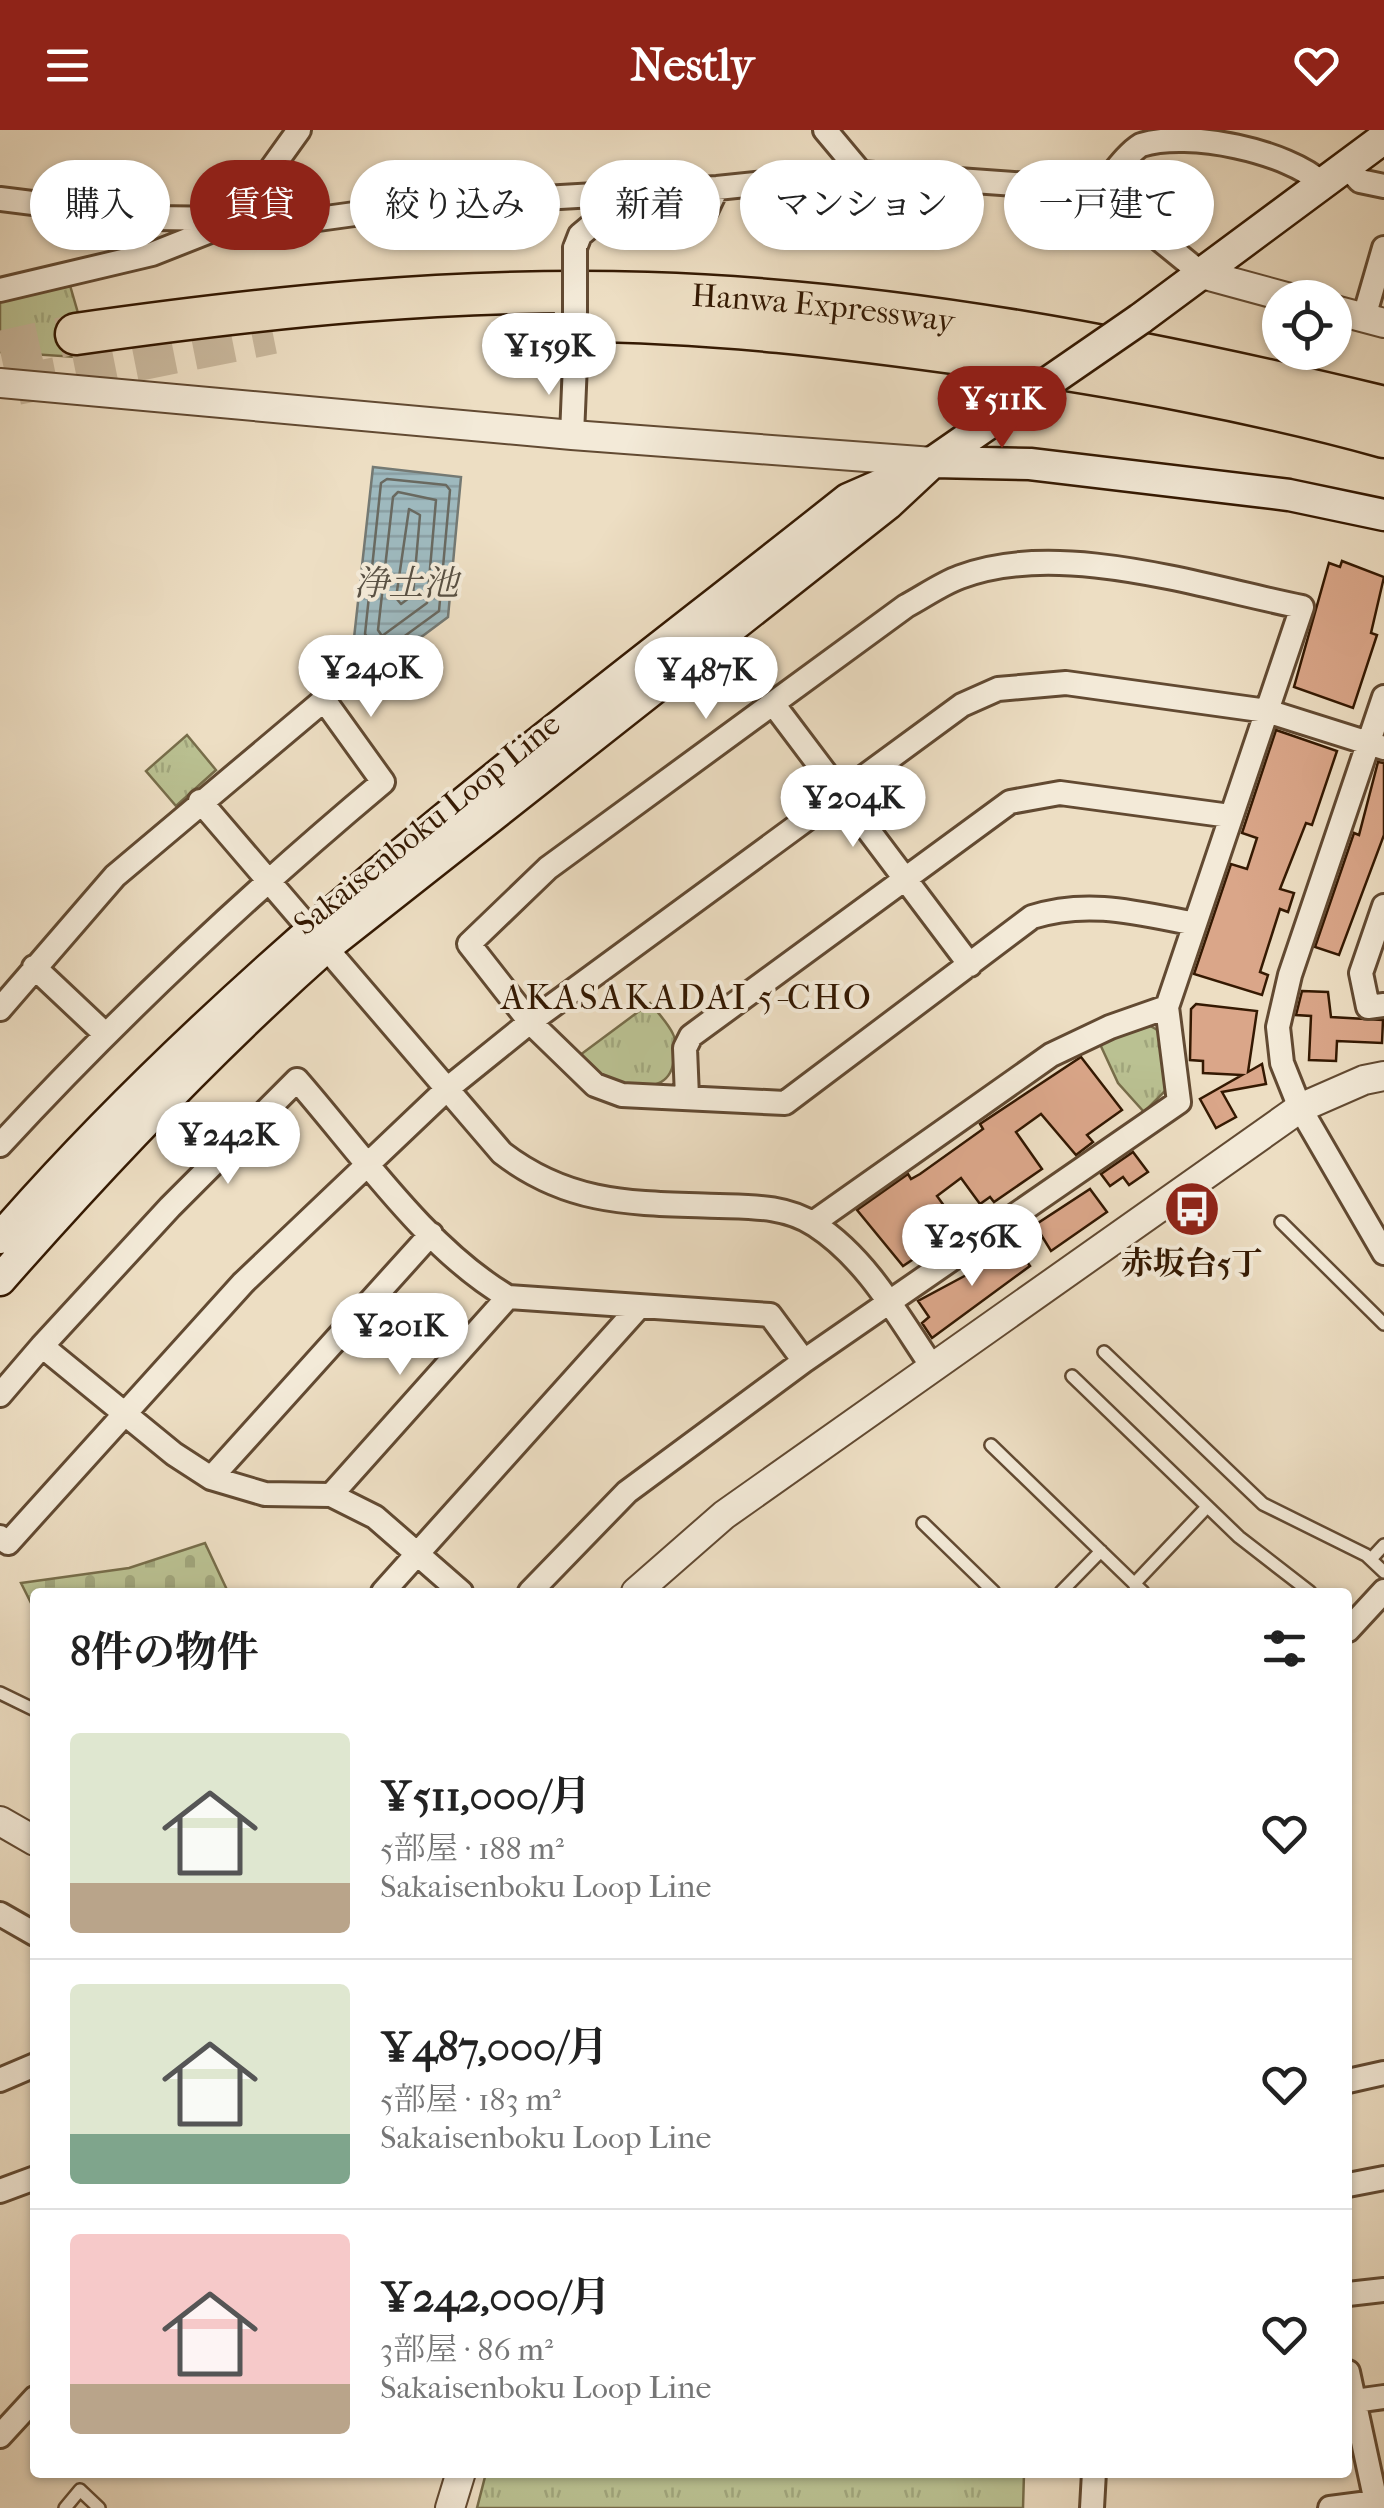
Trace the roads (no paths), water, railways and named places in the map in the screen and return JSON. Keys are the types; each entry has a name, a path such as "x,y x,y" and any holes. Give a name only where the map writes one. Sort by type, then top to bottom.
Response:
{"highway":[{"name":"Hanwa Expressway","path":"76,334 268,307 460,294 648,293 897,315 1145,351 1384,407"},
{"name":"Hanwa Expressway","path":"273,334 458,322 651,322 897,345 1143,380 1384,436"}],"main road":[{"name":"Sakaisenboku Loop Line","path":"0,1238 50,1180 317,939 872,516 934,462 1140,319 1384,138"},
{"path":"934,462 1124,472 1289,495 1384,515"},
{"name":"Sakaisenboku Loop Line","path":"0,1280 72,1198 224,1042 317,939"}],"street":[{"path":"277,160 299,130"},
{"path":"825,130 849,160"},
{"path":"1127,160 1142,145 1184,137 1220,138 1303,166 1384,186"},
{"path":"330,217 420,205 580,194"},
{"path":"0,199 190,220"},
{"path":"572,435 575,248 580,235"},
{"path":"0,290 152,254 190,239"},
{"path":"1374,320 1384,248"},
{"path":"1172,250 1202,274 1262,290"},
{"path":"0,383 572,435 934,462"},
{"path":"534,1588 626,1492 804,1361 1179,1102 1167,1007 1302,607 1078,563 1013,566 961,576 906,606 548,868 469,944 530,1022 595,1085 622,1095 785,1103 1032,918 1062,908 1095,905 1194,924"},
{"path":"0,1537 8,1543 243,1283 447,1089 530,1022 962,705 998,688 1066,683 1267,711 1376,745"},
{"path":"1384,696 1376,745 1280,1007 1282,1063 1300,1108 1384,1254"},
{"path":"0,1009 116,876 324,700 382,782 268,879 104,1032 0,1145"},
{"path":"774,705 970,965"},
{"path":"687,1097 685,1048 691,1036 1000,808 1039,793 1230,816"},
{"path":"200,802 502,1153 532,1176 575,1194 631,1203 765,1207 814,1223 844,1246 890,1303 931,1366"},
{"path":"1384,906 1361,973 1368,1007 1384,1004"},
{"path":"34,968 104,1032"},
{"path":"814,1223 1051,1055 1110,1027 1167,1007"},
{"path":"641,1588 724,1515 1300,1108 1364,1080 1384,1076"},
{"path":"0,1396 170,1207 297,1080 431,1234 473,1276 508,1297 770,1314 804,1361"},
{"path":"1361,1211 1384,1204"},
{"path":"211,1478 431,1234"},
{"path":"331,1495 508,1297"},
{"path":"387,1588 639,1307"},
{"path":"42,1346 124,1414 211,1478 265,1494 331,1495 375,1517 457,1588"},
{"path":"1352,1622 1384,1591"},
{"path":"0,1821 30,1839"},
{"path":"0,1914 30,1931"},
{"path":"0,2080 30,2067"},
{"path":"1352,2080 1384,2073"},
{"path":"1352,2184 1384,2178"},
{"path":"0,2190 30,2180"},
{"path":"1352,2294 1384,2290"},
{"path":"1352,2401 1384,2396"},
{"path":"0,2436 30,2403"},
{"path":"1330,2508 1380,2501 1352,2408"},
{"path":"450,2508 458,2478"},
{"path":"1092,2508 1094,2478"}],"lane":[{"path":"1281,1222 1384,1324"},
{"path":"1104,1352 1262,1504 1370,1560 1384,1572"},
{"path":"1072,1376 1207,1507 1305,1588"},
{"path":"991,1445 1139,1588 1207,1507"},
{"path":"922,1524 990,1588"},
{"path":"1370,1560 1384,1545"},
{"path":"1065,1588 1100,1551"},
{"path":"0,1693 30,1708"},
{"path":"65,2508 80,2490 99,2508"}],"water":[{"name":"浄土池","path":"373,467 461,477 448,617 377,670 354,638"}],"tunnel":[{"path":"0,351 76,334"},
{"path":"17,385 273,334"}],"place":[{"name":"赤坂台5丁","path":"1192,1209"}],"district":[{"name":"AKASAKADAI 5-CHO","path":"687,997"}]}
